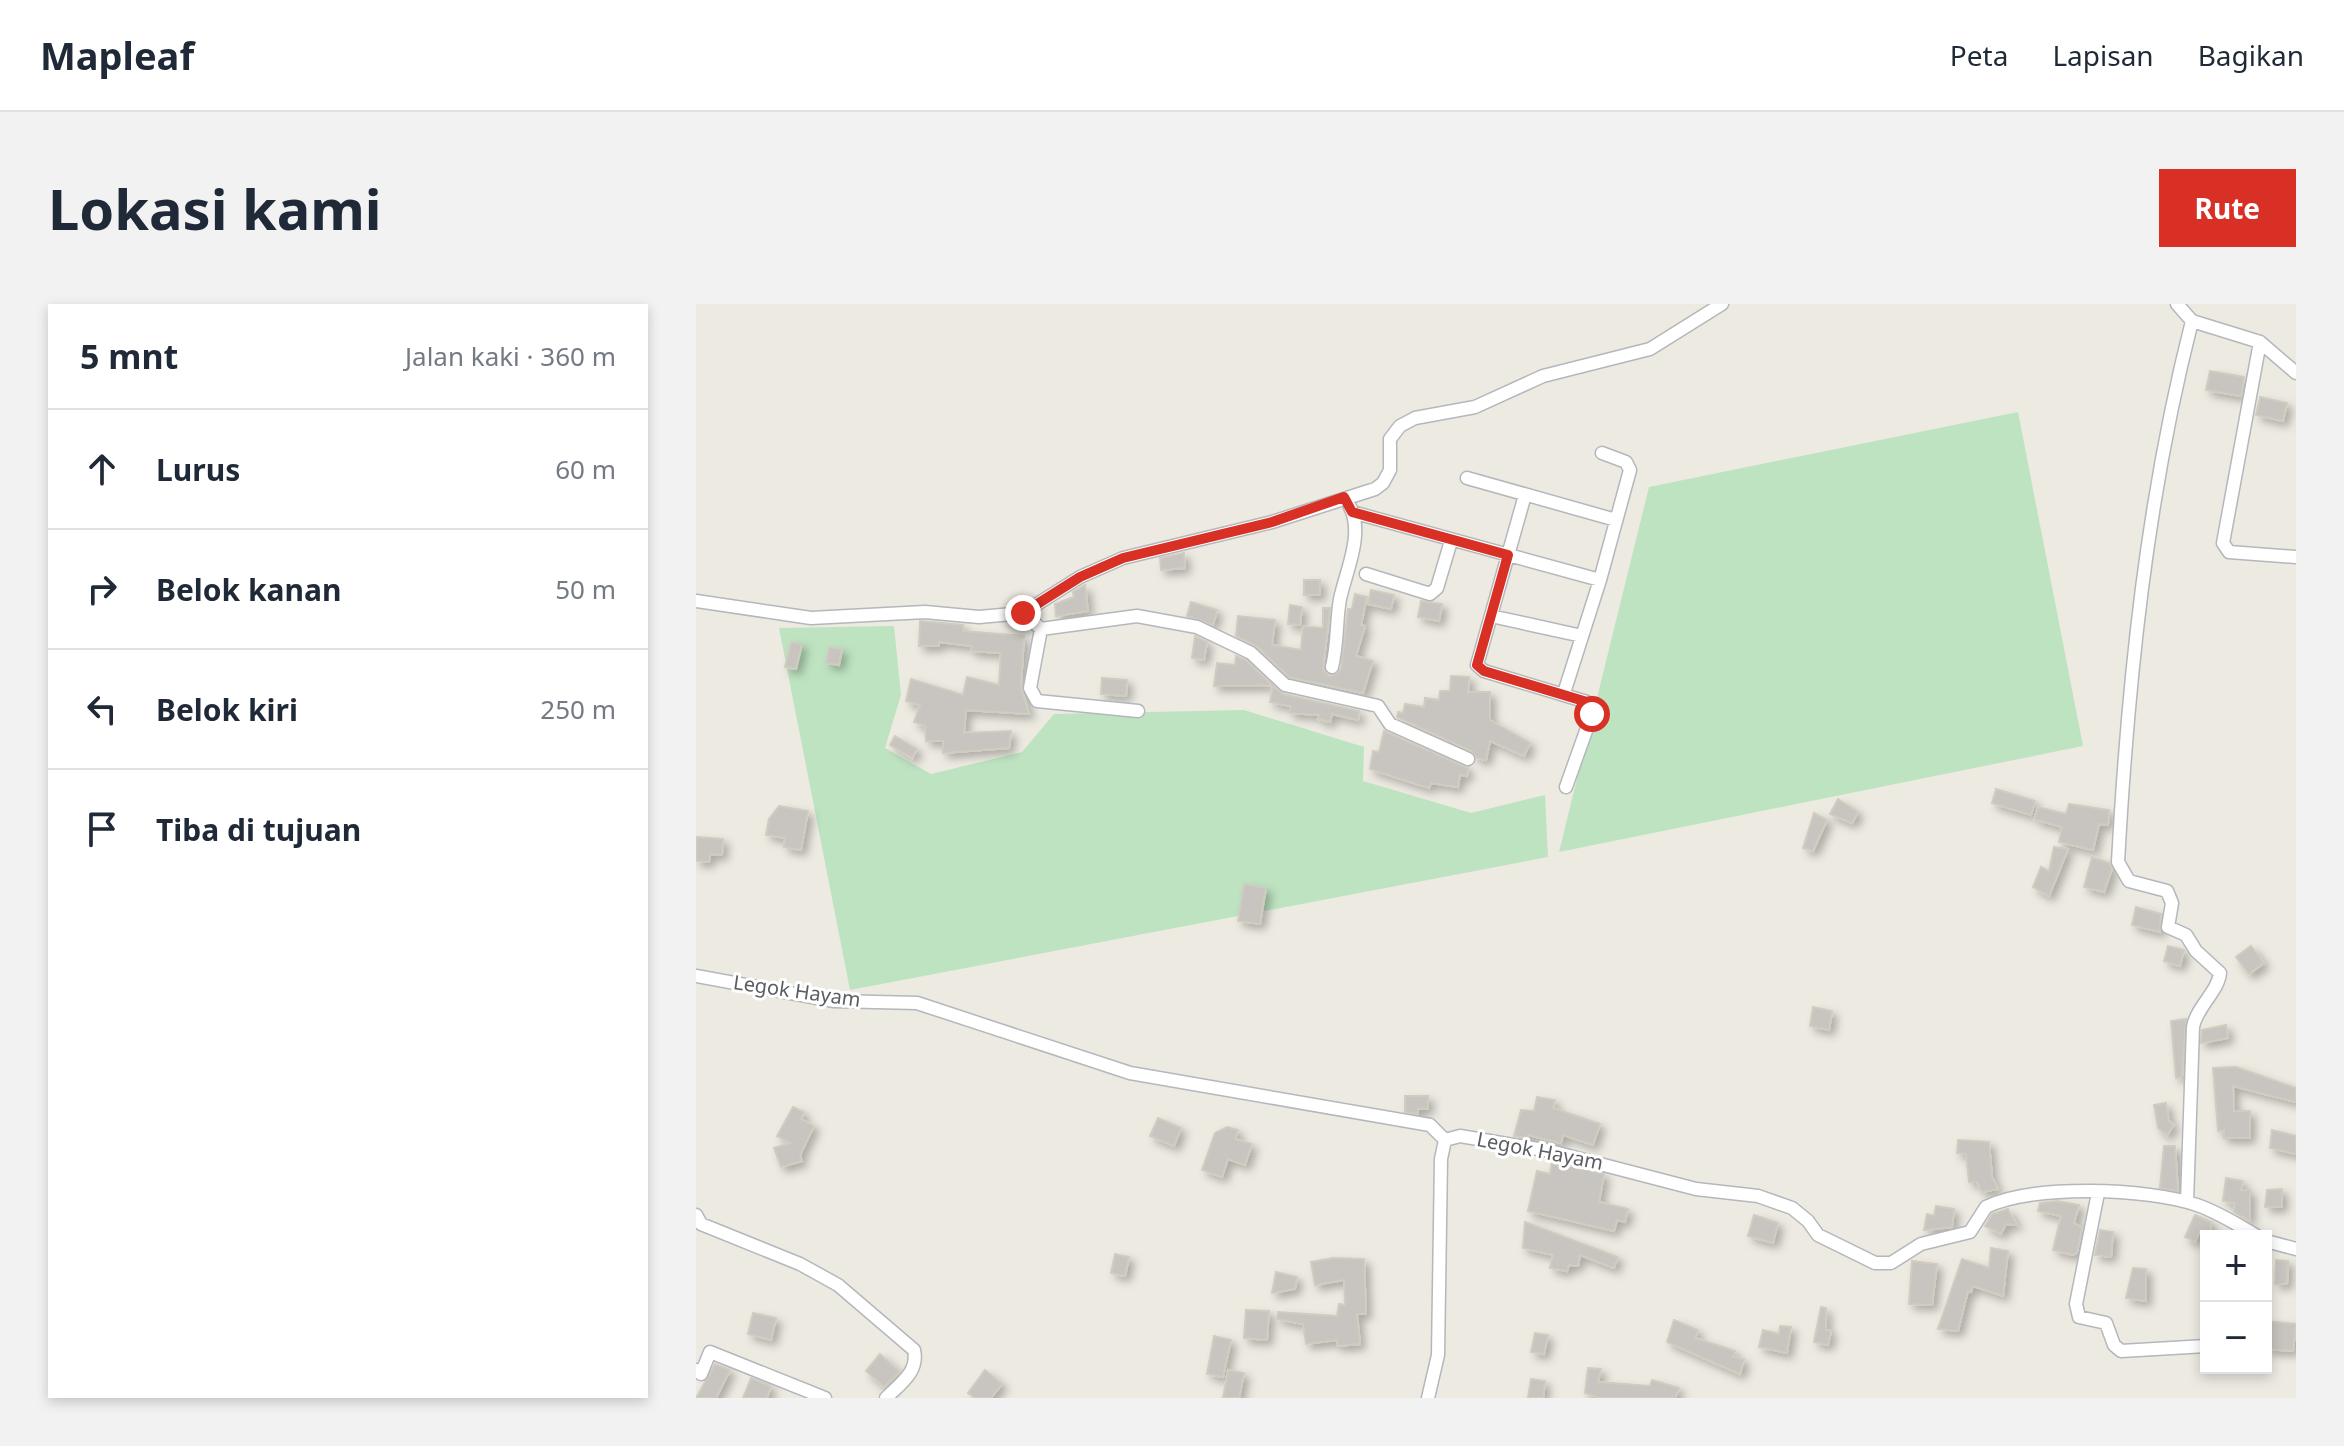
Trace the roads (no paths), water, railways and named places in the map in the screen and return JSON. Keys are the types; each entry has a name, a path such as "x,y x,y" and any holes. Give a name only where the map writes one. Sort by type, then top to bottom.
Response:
{"street":[{"path":"696,601 811,618 925,612 979,617 1023,613 1080,577 1123,558 1272,522 1383,483 1390,470 1390,439 1400,426 1415,418 1475,407 1543,376 1650,349 1722,304"},
{"path":"2177,304 2192,321 2260,342 2296,373"},
{"path":"2187,1202 2193,1027 2200,1005 2220,979 2220,973 2196,951 2186,935 2168,927 2172,903 2167,891 2129,881 2118,862 2126,719 2149,535 2192,321"},
{"path":"2260,342 2223,543 2229,552 2296,557"},
{"path":"1564,693 1600,580 1630,470 1626,462 1602,453"},
{"path":"1467,478 1616,520"},
{"path":"1525,495 1477,665 1484,671 1587,702 1592,714 1566,787"},
{"path":"1332,667 1340,629 1340,601 1354,533 1352,512 1344,497"},
{"path":"1352,512 1600,580"},
{"path":"1366,574 1426,593 1437,588 1451,541"},
{"path":"1023,613 1041,629 1137,616 1197,627 1251,653 1285,685 1378,706 1390,724 1468,759"},
{"path":"1491,616 1582,636"},
{"path":"1041,629 1030,688 1037,701 1138,711"},
{"name":"Legok Hayam","path":"696,976 834,1001 917,1003 1130,1073 1430,1125 1445,1140 1460,1136 1550,1151 1696,1189 1758,1196 1792,1208 1808,1221 1818,1235 1875,1263 1891,1263 1921,1244 1970,1232 1986,1207 2005,1199 2042,1192 2098,1193 2187,1202 2247,1230"},
{"path":"1428,1398 1438,1355 1441,1159 1445,1140"},
{"path":"2098,1193 2076,1304 2079,1317 2106,1323 2114,1345 2121,1351 2200,1346"},
{"path":"696,1215 701,1224 800,1264 838,1285 914,1350 917,1362 911,1373 886,1398"},
{"path":"2272,1243 2296,1249"},
{"path":"696,1370 701,1374 710,1352 825,1398"}]}
